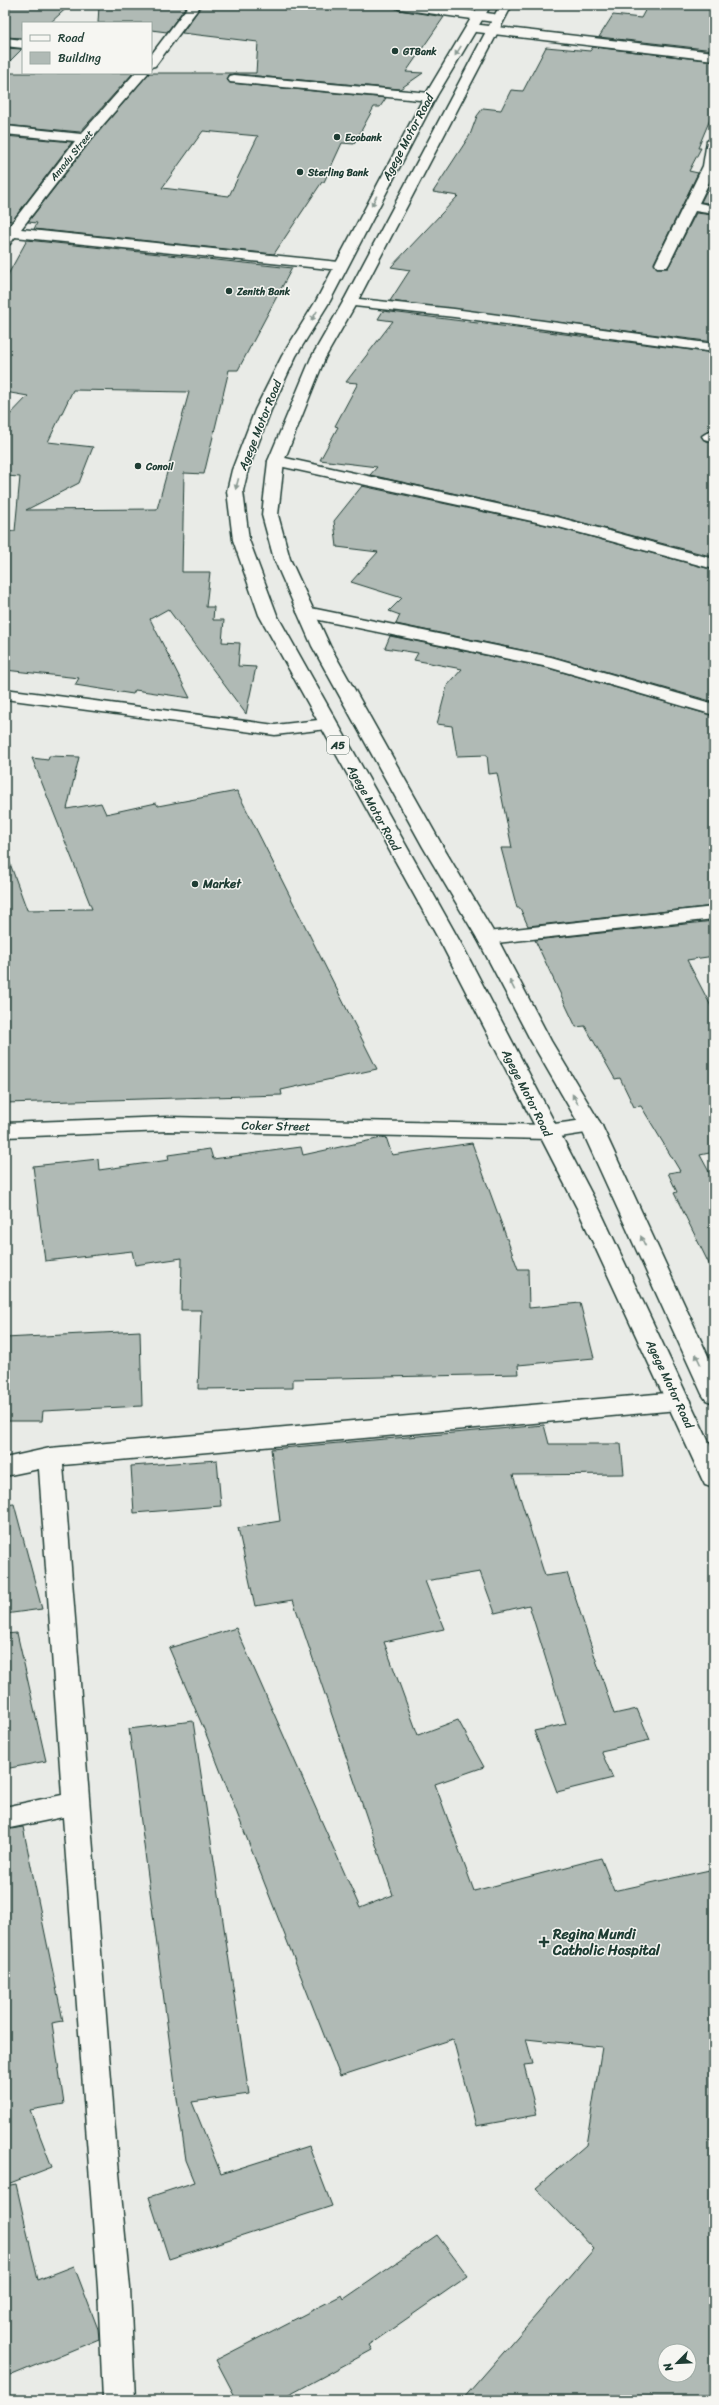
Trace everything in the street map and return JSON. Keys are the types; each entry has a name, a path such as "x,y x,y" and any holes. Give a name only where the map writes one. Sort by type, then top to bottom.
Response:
{"main road":[{"path":"153,59 196,5"},
{"path":"398,5 499,18 714,56"},
{"name":"Agege Motor Road","path":"479,16 430,97 339,266 323,301 289,356 263,410 240,470 235,491 241,540 268,615 327,724 453,947 547,1132 588,1208 714,1479"},
{"name":"Agege Motor Road","path":"499,18 350,302 318,358 276,461 270,515 282,559 321,646 432,847 488,938 541,1041 591,1126 712,1385"},
{"path":"5,42 22,44"},
{"name":"Amodu Street","path":"7,235 84,138 141,74"},
{"path":"234,79 430,97"},
{"path":"5,130 84,138"},
{"path":"662,264 692,206 710,166 714,143"},
{"path":"692,206 714,210"},
{"path":"7,235 339,266"},
{"path":"350,302 454,313 714,348"},
{"path":"276,461 557,522 714,564"},
{"path":"306,612 551,662 714,710"},
{"path":"5,694 275,730 327,724"},
{"path":"488,938 714,913"},
{"name":"Coker Street","path":"5,1130 168,1124 547,1132 591,1126"},
{"path":"5,1467 50,1457 678,1401"},
{"path":"50,1457 77,1803 100,2131 114,2288 119,2400"},
{"path":"5,1818 77,1803"}],"building":[{"path":"5,5 70,5 51,22 22,22 22,38 5,37"},
{"path":"99,5 187,5 167,32 152,30 152,22 98,22"},
{"path":"202,5 363,5 393,7 399,10 444,17 406,72 423,73 400,89 234,74 229,75 227,80 230,83 386,98 380,107 374,107 354,144 342,143 324,182 322,182 274,254 34,229 37,223 28,222 90,142 148,74 256,73 258,42 182,33","holes":["203,131 258,136 229,196 162,188"]},
{"path":"648,5 714,5 714,50 599,37 613,15 641,18"},
{"path":"546,47 590,51 593,47 714,61 714,110 698,148 701,148 689,171 698,173 654,263 657,268 668,268 696,213 714,215 714,342 390,301 410,270 391,267 458,196 433,192 470,135 477,116 483,108 501,110 511,90 523,91"},
{"path":"5,48 22,49 5,66"},
{"path":"5,73 132,74 80,132 5,125"},
{"path":"5,136 72,142 12,221 5,220"},
{"path":"714,176 714,204 701,202"},
{"path":"27,240 292,268 238,370 229,370 204,474 184,473 182,572 210,572 206,607 214,607 213,620 224,620 222,642 240,643 238,666 256,667 246,714 168,609 150,619 190,698 135,690 133,694 75,685 79,678 5,670 5,532 15,531 20,477 5,476 5,420 28,396 5,392 5,280","holes":["73,390 189,392 157,509 26,510 79,483 93,447 48,442"]},
{"path":"383,311 714,353 714,430 709,430 701,436 704,440 714,443 714,557 557,516 370,475 377,467 320,460 338,427 335,426 358,383 346,382 393,321 378,319"},
{"path":"362,486 555,527 714,570 714,702 551,656 396,624 400,615 389,611 402,598 351,582 378,552 337,547 334,521"},
{"path":"390,636 548,668 714,716 714,906 528,926 520,908 517,908 501,848 512,848 497,773 489,774 487,755 457,756 452,726 437,724 447,686 462,669 414,660 418,653 385,648"},
{"path":"49,756 79,757 67,809 101,803 106,814 156,803 158,806 237,791 377,1069 281,1090 282,1095 5,1103 5,859 8,858 27,910 92,909 32,758 48,760"},
{"path":"714,921 714,956 687,960 714,1012 714,1152 700,1155 714,1181 714,1274 674,1193 677,1192 668,1173 680,1171 641,1106 634,1107 620,1078 615,1079 585,1026 576,1027 535,940"},
{"path":"386,1137 392,1155 472,1143 518,1269 528,1269 529,1308 580,1303 594,1358 518,1365 519,1374 293,1379 293,1388 198,1389 201,1310 181,1310 182,1258 135,1265 132,1251 45,1261 33,1166 98,1159 99,1170 169,1160 168,1155 210,1149 213,1159 301,1147 303,1155"},
{"path":"140,1331 142,1406 43,1411 42,1421 5,1421 5,1338"},
{"path":"544,1425 549,1444 621,1444 624,1474 513,1475 545,1576 567,1573 614,1714 637,1709 650,1740 601,1751 613,1778 557,1792 534,1731 566,1724 529,1605 495,1613 480,1572 425,1581 444,1629 384,1642 418,1735 458,1720 484,1767 435,1784 474,1891 601,1858 614,1891 714,1869 714,2400 462,2400 594,2249 536,2188 586,2145 602,2047 526,2039 533,2064 524,2065 537,2115 476,2126 453,2039 340,2076 206,1734 169,1648 236,1628 360,1908 393,1895 293,1600 255,1606 238,1528 280,1521 271,1449"},
{"path":"217,1460 221,1506 134,1513 131,1466"},
{"path":"14,1504 42,1609 5,1614 5,1505"},
{"path":"17,1633 46,1761 5,1769 5,1634"},
{"path":"193,1721 249,2094 192,2102 221,2174 309,2146 332,2206 169,2259 149,2197 195,2182 186,2160 175,2085 129,1729"},
{"path":"23,1827 63,2021 52,2023 64,2104 30,2110 52,2167 5,2185 5,1830"},
{"path":"16,2184 38,2280 74,2266 98,2329 99,2339 5,2378 5,2186"},
{"path":"437,2235 468,2276 369,2345 372,2350 280,2400 237,2400 216,2360 342,2295 344,2299"}],"place":[{"name":"GTBank","path":"395,51"},
{"name":"Ecobank","path":"337,137"},
{"name":"Sterling Bank","path":"300,172"},
{"name":"Zenith Bank","path":"229,291"},
{"name":"Conoil","path":"138,466"},
{"name":"Market","path":"195,884"},
{"name":"Regina Mundi Catholic Hospital","path":"544,1942"}]}
